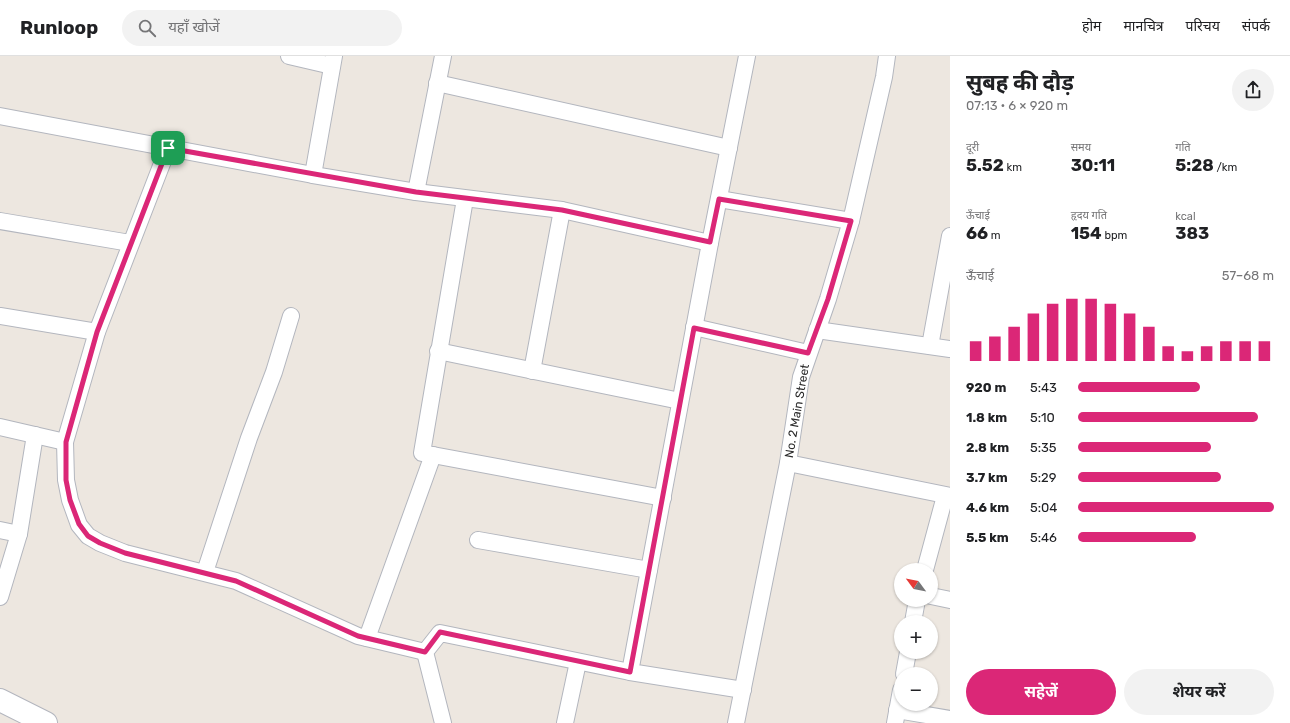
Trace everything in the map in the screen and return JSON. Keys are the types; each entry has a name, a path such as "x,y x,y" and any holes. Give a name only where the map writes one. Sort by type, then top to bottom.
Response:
{"street":[{"path":"289,56 333,61 313,175"},
{"path":"416,192 443,56"},
{"path":"630,672 710,242 747,56"},
{"name":"No. 2 Main Street","path":"736,723 788,463 801,377 808,353 828,299 851,221 884,77 887,56"},
{"path":"437,83 729,148"},
{"path":"0,116 313,175 465,199 562,210 710,242"},
{"path":"168,148 130,243 97,332 66,442 66,480 70,500 79,524 88,536 100,543 125,553 236,581 344,630 367,638 425,652"},
{"path":"465,199 438,351 422,453 662,498"},
{"path":"719,199 851,221"},
{"path":"532,371 562,210"},
{"path":"0,221 130,243"},
{"path":"930,346 950,236"},
{"path":"0,316 97,332"},
{"path":"205,572 249,438 274,372 291,316"},
{"path":"694,328 808,353"},
{"path":"817,330 950,349"},
{"path":"438,351 680,401"},
{"path":"0,427 66,442"},
{"path":"0,597 19,534 35,435"},
{"path":"367,638 433,455"},
{"path":"788,463 948,496 927,563"},
{"path":"0,530 19,534"},
{"path":"478,540 649,570"},
{"path":"938,597 950,600"},
{"path":"425,652 440,632 630,672 743,690"},
{"path":"425,652 443,723"},
{"path":"565,723 578,662"},
{"path":"0,700 46,723"},
{"path":"896,716 950,719"}],"route":[{"path":"168,148 313,175 416,192 562,210 710,242 719,199 851,221 828,299 808,353 694,328 630,672 440,632 425,652 358,636 259,593 236,581 125,553 100,543 88,536 79,524 70,500 66,480 66,442 97,332 130,243 168,148"}]}
